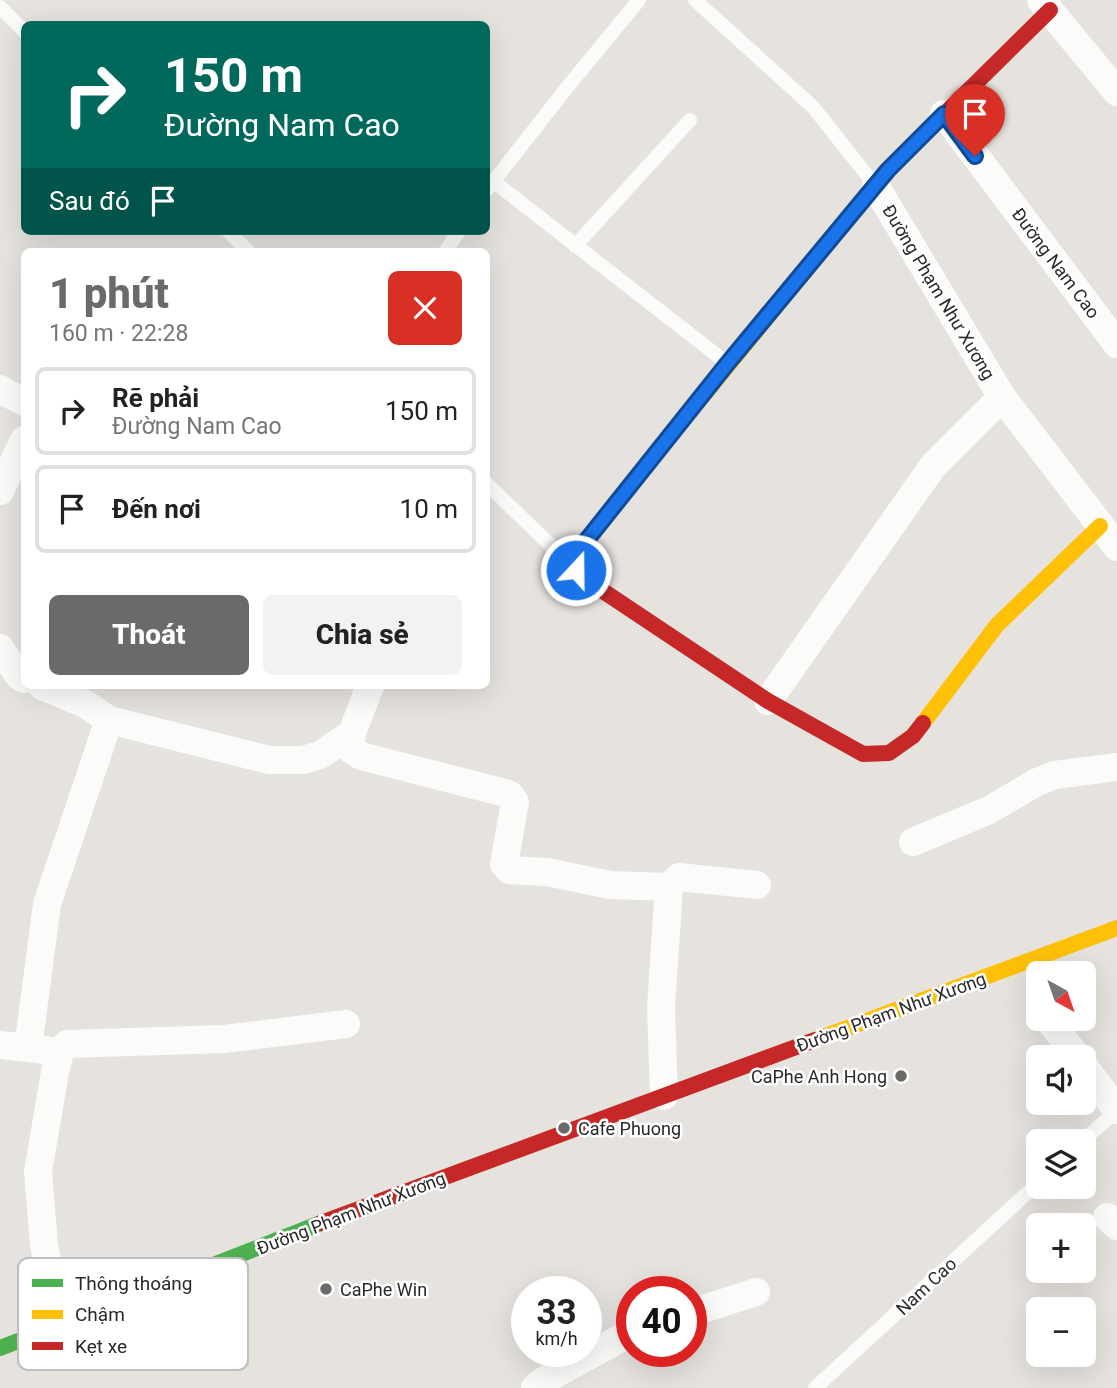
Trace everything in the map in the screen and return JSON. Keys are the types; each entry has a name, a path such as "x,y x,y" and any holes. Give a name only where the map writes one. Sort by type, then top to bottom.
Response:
{"street":[{"path":"576,570 582,546 727,364 888,170 1046,5 1117,92"},
{"name":"Đường Nam Cao","path":"944,114 1117,344"},
{"name":"Đường Phạm Như Xương","path":"576,570 597,587 768,701 863,754 889,753 913,736 997,625 1109,536 1002,397 876,187"},
{"path":"0,389 21,400"},
{"name":"Đường Phạm Như Xương","path":"768,701 933,466 1002,397"},
{"path":"0,491 21,446"},
{"path":"0,648 21,676"},
{"path":"58,689 90,695 109,720 269,760 303,760 320,755 352,733"},
{"path":"369,689 352,733 351,749 360,757 509,794 515,802 504,864 509,870 547,872 610,885 669,887"},
{"path":"28,1048 47,904 109,720"},
{"path":"913,842 989,810 1037,782 1055,775 1117,767"},
{"path":"664,1096 661,1007 669,887 679,877 757,885"},
{"name":"Đường Phạm Như Xương","path":"232,1258 1117,928"},
{"path":"47,1258 37,1172 55,1072 60,1052 66,1044 224,1040 346,1024"},
{"path":"1057,1031 1068,1045"},
{"path":"0,1045 60,1052"},
{"path":"1096,1082 1117,1110"},
{"path":"707,1308 756,1292"},
{"name":"Đường Phạm Như Xương","path":"0,1348 18,1341"},
{"path":"535,1388 616,1341"}],"lane":[{"path":"639,0 490,186 575,246 727,364"},
{"path":"695,0 813,107 876,187"},
{"path":"0,7 21,28"},
{"path":"575,246 690,120"},
{"path":"232,235 245,248"},
{"path":"490,487 576,570"},
{"path":"1096,1129 1117,1110"},
{"name":"Nam Cao","path":"815,1388 1026,1194"}],"traffic: fast":[{"path":"231,1258 321,1223"},
{"path":"0,1348 18,1341"}],"traffic: slow":[{"path":"675,430 842,226"},
{"path":"923,723 997,625 1100,526"},
{"path":"815,1040 1117,928"}],"traffic: jam":[{"path":"842,226 888,170 1050,10"},
{"path":"675,430 582,546 576,570 597,587 768,701 863,754 889,753 913,736 923,723"},
{"path":"321,1223 815,1040"}],"place":[{"name":"CaPhe Anh Hong","path":"901,1076"},
{"name":"Cafe Phuong","path":"564,1128"},
{"name":"CaPhe Win","path":"326,1289"}],"route":[{"path":"576,570 582,546 727,364 888,170 944,114 975,156"}]}
